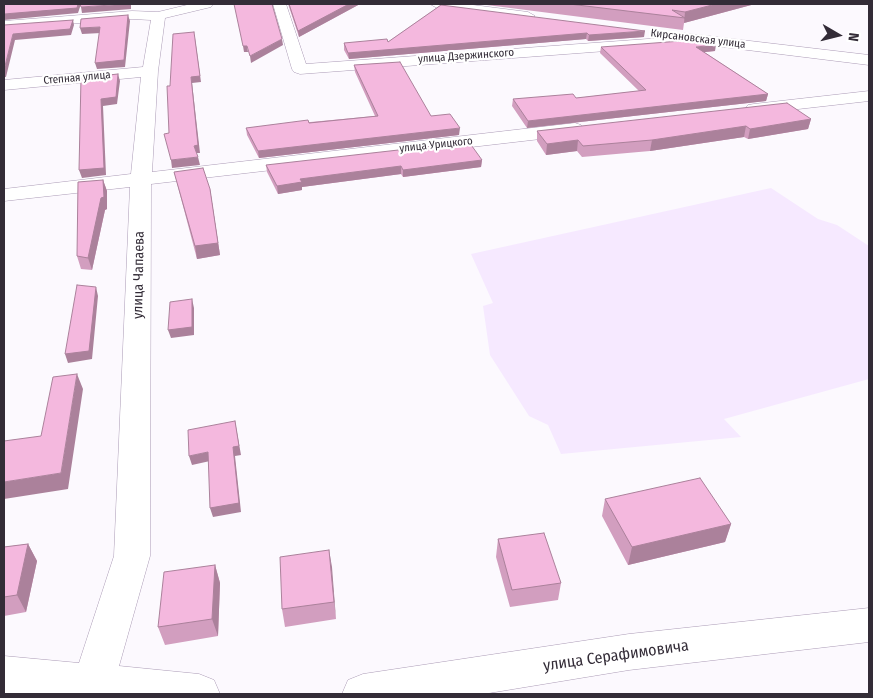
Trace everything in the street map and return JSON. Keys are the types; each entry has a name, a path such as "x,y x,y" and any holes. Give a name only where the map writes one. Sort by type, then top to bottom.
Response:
{"street":[{"path":"4,25 132,14 158,16 206,4"},
{"name":"улица Дзержинского","path":"279,4 300,69 701,39"},
{"path":"437,4 543,18"},
{"name":"улица Чапаева","path":"93,684 132,556 141,178 150,71 158,16"},
{"name":"Кирсановская улица","path":"630,30 869,60"},
{"name":"Степная улица","path":"4,84 150,71"},
{"path":"732,111 869,96"},
{"name":"улица Урицкого","path":"4,195 594,127"},
{"name":"улица Серафимовича","path":"363,694 629,652 869,625"},
{"path":"4,675 199,694"}],"shaded area":[{"path":"771,188 818,219 837,225 869,246 869,379 724,419 741,437 561,454 548,425 529,416 490,355 483,306 493,303 471,254"}],"building":[{"path":"4,4 78,4 77,8 4,14"},
{"path":"80,4 127,4 81,7"},
{"path":"234,4 272,4 282,39 250,56 247,46 243,46"},
{"path":"289,4 349,4 298,31"},
{"path":"569,4 716,4 685,12 672,10 685,18"},
{"path":"441,5 645,31 589,35 587,33 348,53 344,43 387,39 388,42"},
{"path":"128,15 124,60 95,63 100,27 80,28 81,19"},
{"path":"73,20 70,29 13,34 4,70 4,25"},
{"path":"194,32 200,76 191,77 198,145 194,146 198,157 171,160 164,134 169,133 167,86 170,86 173,34"},
{"path":"708,39 716,45 696,47 768,94 528,121 513,99 573,94 576,98 646,90 601,47"},
{"path":"400,62 431,116 450,114 460,128 258,151 246,128 308,120 309,123 378,116 354,65"},
{"path":"118,74 116,97 101,99 104,168 79,170 81,78"},
{"path":"787,103 811,119 750,129 746,126 652,140 583,146 578,140 547,144 537,131"},
{"path":"469,142 482,160 403,170 401,166 300,179 302,182 277,186 266,165"},
{"path":"203,168 210,189 218,243 195,246 174,172"},
{"path":"103,180 104,197 101,198 88,258 77,256 78,182"},
{"path":"77,285 96,287 89,351 65,354"},
{"path":"192,299 192,327 168,330 170,302"},
{"path":"77,374 61,473 4,482 4,441 41,436 53,377"},
{"path":"235,421 239,446 233,447 239,503 210,508 208,452 189,456 188,430"},
{"path":"700,478 731,524 632,547 605,499"},
{"path":"544,533 561,583 512,590 498,539"},
{"path":"28,544 17,595 4,597 4,547"},
{"path":"329,550 334,602 282,609 280,557"},
{"path":"215,565 212,619 158,627 164,572"}]}
